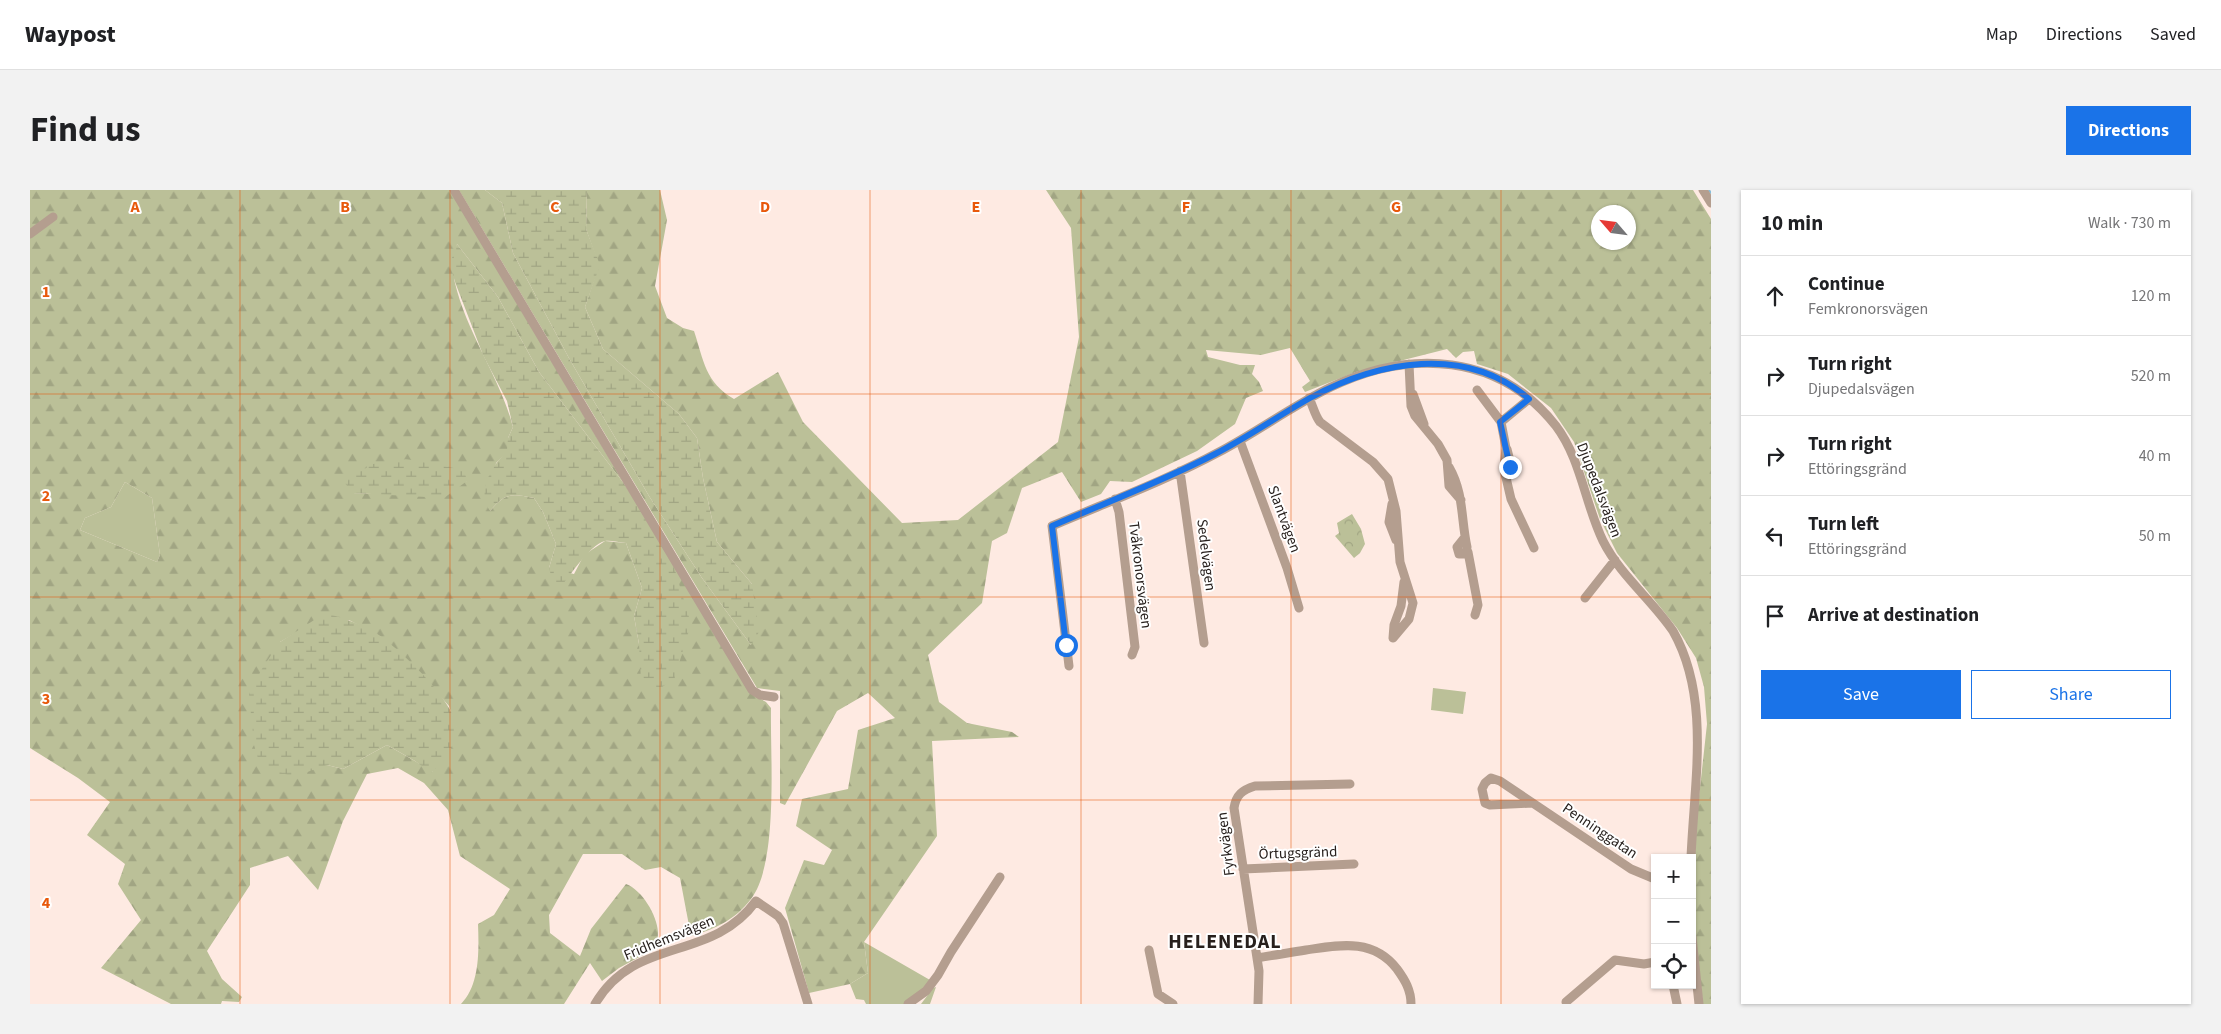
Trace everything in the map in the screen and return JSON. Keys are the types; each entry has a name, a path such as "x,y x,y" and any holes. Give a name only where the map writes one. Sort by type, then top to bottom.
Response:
{"street":[{"path":"454,190 752,690 760,696 774,697"},
{"path":"1703,190 1711,203"},
{"path":"30,234 53,217"},
{"name":"Djupedalsvägen","path":"1069,666 1052,526 1180,471 1240,441 1309,398 1356,377 1408,364 1445,363 1470,368 1500,379 1529,399 1563,436 1576,464 1593,518 1615,560 1673,630 1689,656 1697,681 1702,720 1691,854"},
{"path":"1408,364 1411,389 1425,425 1438,444 1455,479 1461,500 1465,537 1457,547 1457,552 1463,555 1468,552 1478,605 1475,615"},
{"path":"1477,390 1500,422 1510,461 1507,478 1512,498 1534,548"},
{"path":"1309,398 1316,412 1326,419 1332,429 1384,472 1390,484 1392,503 1396,511 1398,547 1404,580 1411,595 1413,607 1409,620 1393,638 1394,625 1401,606 1404,580"},
{"path":"1500,422 1529,399"},
{"name":"Slantvägen","path":"1240,441 1287,568 1299,608"},
{"name":"Sedelvägen","path":"1180,471 1204,643"},
{"name":"Tvåkronorsvägen","path":"1114,499 1119,512 1135,647 1132,655"},
{"path":"1585,598 1615,560"},
{"path":"1401,606 1406,608 1413,607"},
{"name":"Penninggatan","path":"1532,803 1490,805 1485,803 1482,789 1491,778 1500,781 1631,869 1651,877"},
{"name":"Fyrkvägen","path":"1258,1004 1259,971 1234,808 1241,791 1255,786 1350,784"},
{"name":"Örtugsgränd","path":"1243,869 1354,864"},
{"path":"908,1004 926,990 938,975 1000,877"},
{"name":"Fridhemsvägen","path":"595,1004 605,989 623,972 639,962 715,936 738,921 756,901 778,916 783,923 808,1004"},
{"path":"1256,958 1344,944 1365,947 1382,954 1397,969 1406,983 1411,1004"},
{"path":"1693,944 1699,1004"},
{"path":"1149,950 1158,994 1173,1004"},
{"path":"1566,1002 1615,960 1644,964 1651,963"},
{"path":"1674,989 1677,1004"}],"green space":[{"path":"30,190 450,190 625,485 539,372 498,297 457,244 454,274 460,302 500,391 513,427 508,438 508,451 496,463 490,511 500,501 509,496 520,495 534,498 543,512 556,544 549,568 574,574 584,555 605,541 626,543 642,588 634,616 639,644 672,560 759,698 771,708 772,780 766,861 760,882 751,899 738,913 724,923 691,936 680,878 661,867 645,870 622,854 583,854 549,915 550,933 580,956 591,929 626,884 643,897 652,911 658,932 656,948 619,968 602,981 590,963 564,1004 461,1004 472,987 475,977 478,956 478,924 494,915 510,889 460,856 448,810 424,783 398,768 367,774 343,821 318,890 288,856 250,868 250,885 207,951 222,979 242,997 239,1002 171,1004 101,968 141,920 118,884 125,864 87,835 110,802 78,778 30,748","holes":["467,481 376,494 353,493","125,482 152,498 160,555 157,562 80,530 85,518 111,507","349,620 381,637 414,667 449,706 457,729 432,772 387,745 343,769 327,765 280,642 299,631"]},
{"path":"459,190 485,190 502,203 513,253 570,360 649,496 702,578 751,645 752,584 717,542 703,478 697,438 679,414 603,349 585,307 599,265 586,229 587,190 660,190 667,220 655,286 667,318 683,328 694,331 703,361 711,378 724,392 734,399 778,372 803,422 902,523 958,520 1058,442 1079,337 1071,228 1046,190 1693,190 1711,219 1711,1004 1703,1004 1696,943 1696,824 1707,724 1704,687 1696,658 1677,628 1617,553 1600,519 1574,442 1551,408 1508,374 1477,364 1474,351 1463,352 1456,358 1447,349 1356,372 1305,392 1302,387 1310,381 1290,348 1261,355 1206,350 1208,357 1240,365 1255,365 1252,374 1259,382 1263,391 1246,398 1235,424 1197,451 1132,482 1110,481 1101,494 1081,502 1062,472 1022,488 1007,533 992,541 982,603 928,655 939,702 967,723 1012,732 1019,737 932,741 937,836 864,942 868,973 850,984 809,993 785,908 804,860 824,865 832,850 796,826 802,799 848,789 858,730 895,718 868,693 837,711 785,805 780,803 780,691 757,688"},
{"path":"485,190 587,190 586,229 600,265 585,307 603,349 679,414 697,438 703,478 717,542 752,584 759,632 751,645 702,578 649,496 570,360 513,253 502,203"},
{"path":"457,244 498,297 539,372 625,485 672,560 691,624 674,680 655,691 641,681 639,644 634,616 642,588 626,543 605,541 592,549 556,593 549,568 556,544 543,512 534,498 520,495 509,496 500,501 490,511 486,503 485,487 491,471 507,451 508,438 513,427 507,401 483,355 455,282 450,264"},
{"path":"407,459 464,470 467,481 444,498 353,493 343,481 373,464"},
{"path":"125,482 152,498 160,555 157,562 80,530 85,518 111,507"},
{"path":"1352,514 1361,529 1365,544 1360,553 1354,558 1335,536 1339,533 1337,523"},
{"path":"325,613 354,622 382,637 415,666 446,704 453,716 457,733 453,746 431,773 415,761 387,745 343,769 327,765 293,777 260,765 254,745 249,694 263,667 280,642"},
{"path":"1433,688 1466,692 1463,714 1431,710"},
{"path":"864,942 930,980 912,1004 866,1004 864,1000 856,999 850,984 868,973"},
{"path":"936,987 930,1004 921,1004 933,988"}],"district":[{"name":"HELENEDAL","path":"1225,942"}],"route":[{"path":"1066,645 1052,526 1200,462 1240,441 1309,398 1344,381 1372,371 1399,365 1429,363 1445,363 1470,368 1500,379 1522,392 1529,399 1500,422 1509,454 1510,467"}]}
